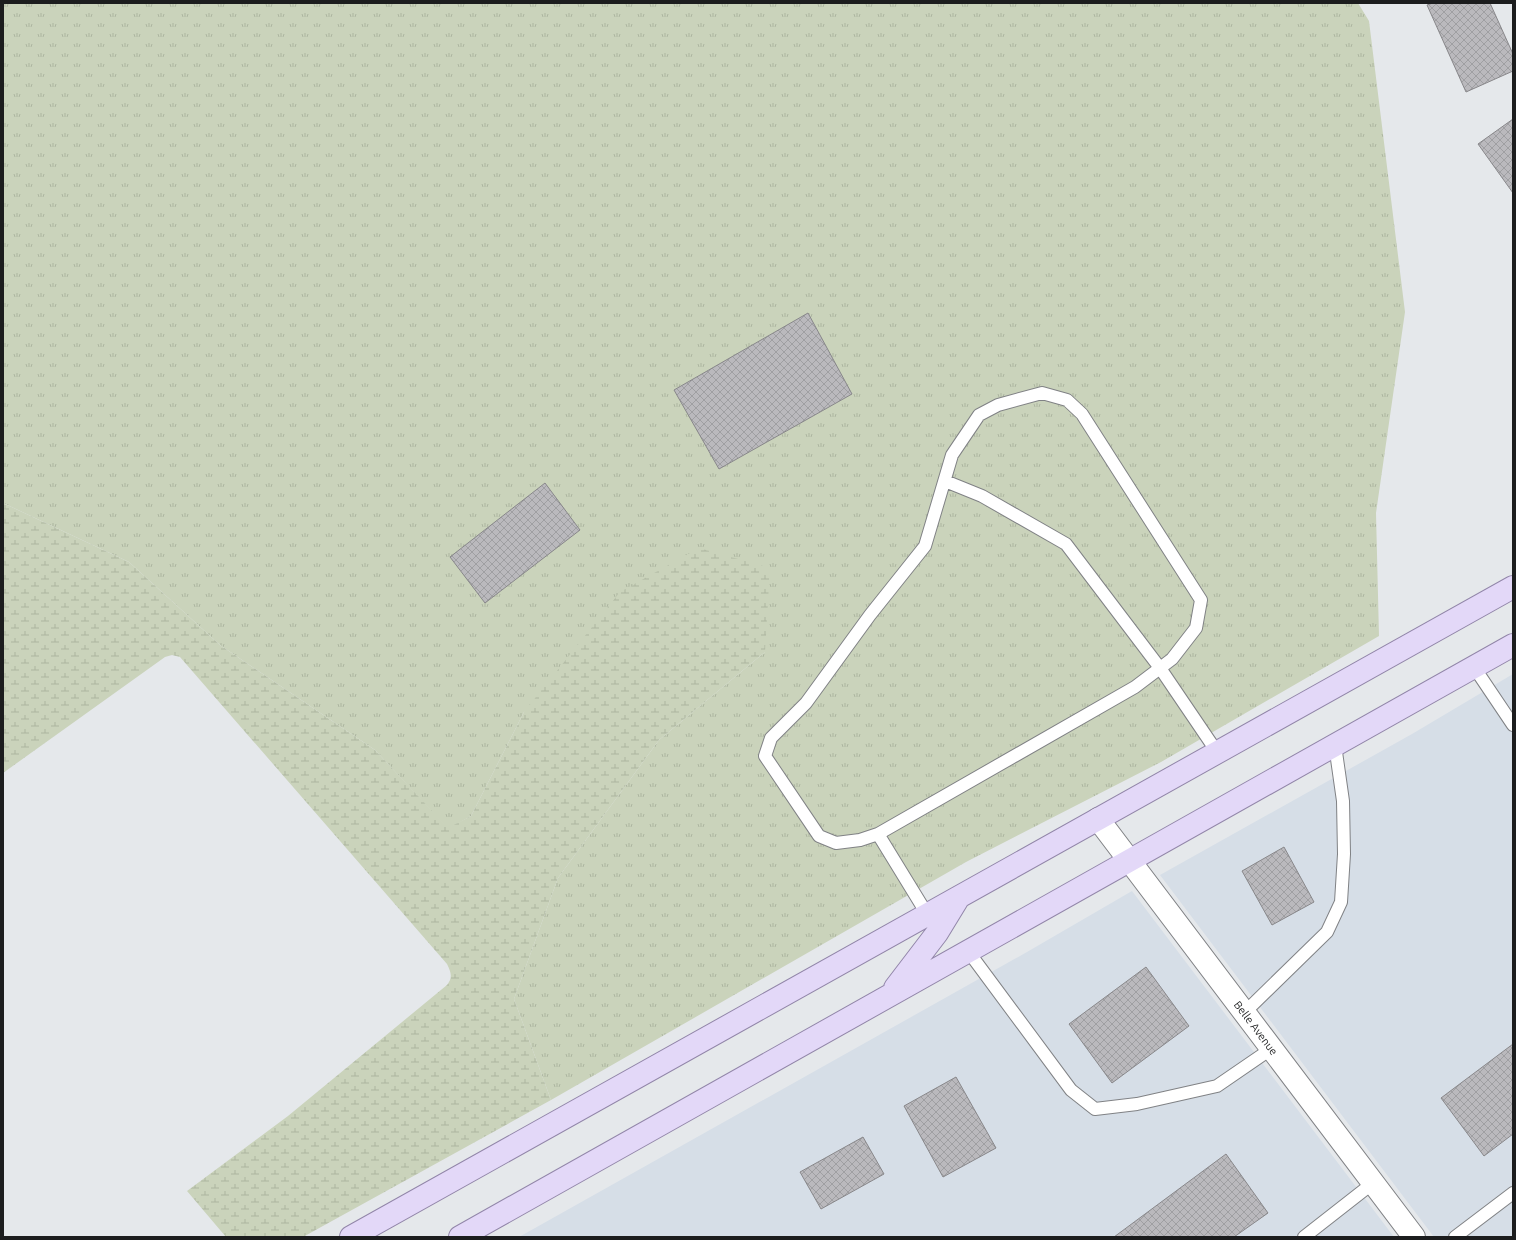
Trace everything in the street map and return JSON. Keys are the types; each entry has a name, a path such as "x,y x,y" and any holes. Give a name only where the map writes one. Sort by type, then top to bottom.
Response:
{"main road":[{"path":"351,1237 1513,587"},
{"path":"460,1237 1128,860 1513,645"},
{"path":"889,995 937,933 960,896"}],"street":[{"name":"Belle Avenue","path":"1098,819 1414,1237"}],"lane":[{"path":"1042,393 1066,400 1082,414 1201,600 1196,628 1172,659 1160,668 1135,687 878,834 860,840 836,843 819,836 765,756 771,738 806,703 870,615 925,546 952,455 979,415 998,405 1042,393"},
{"path":"945,481 982,496 1066,544 1160,668 1217,752"},
{"path":"1474,667 1513,725"},
{"path":"1244,1013 1327,932 1341,902 1344,854 1343,800 1335,745"},
{"path":"878,834 927,914"},
{"path":"968,951 1071,1090 1095,1109 1137,1104 1217,1086 1271,1049"},
{"path":"1304,1237 1317,1233 1373,1183"},
{"path":"1455,1237 1513,1193"}],"shaded area":[{"path":"1513,674 1513,1237 1434,1237 1160,875 1412,734"},
{"path":"1132,891 1394,1237 519,1237 1027,952"}],"green space":[{"path":"3,3 1358,3 1369,21 1405,312 1376,513 1379,636 1161,762 966,862 551,1100 514,999 558,878 659,740 765,652 524,712 471,816 448,829 375,750 220,645 129,562 3,503"},
{"path":"3,503 129,562 220,645 375,750 448,828 471,816 524,712 620,592 699,548 770,568 765,652 659,740 558,878 514,999 551,1100 303,1237 226,1237 187,1191 288,1116 447,985 451,977 450,972 447,964 180,657 172,655 165,657 3,773"}],"building":[{"path":"1433,3 1490,3 1513,54 1513,71 1466,92 1427,5"},
{"path":"1513,119 1513,193 1478,144"},
{"path":"808,313 852,394 719,469 674,390"},
{"path":"545,483 580,530 485,603 450,557"},
{"path":"1284,847 1314,902 1272,925 1242,871"},
{"path":"1146,967 1189,1026 1112,1083 1069,1024"},
{"path":"1513,1044 1513,1134 1484,1156 1441,1098"},
{"path":"956,1077 996,1148 943,1177 904,1106"},
{"path":"863,1137 884,1174 821,1209 800,1172"},
{"path":"1226,1154 1268,1213 1234,1237 1114,1237"}]}
